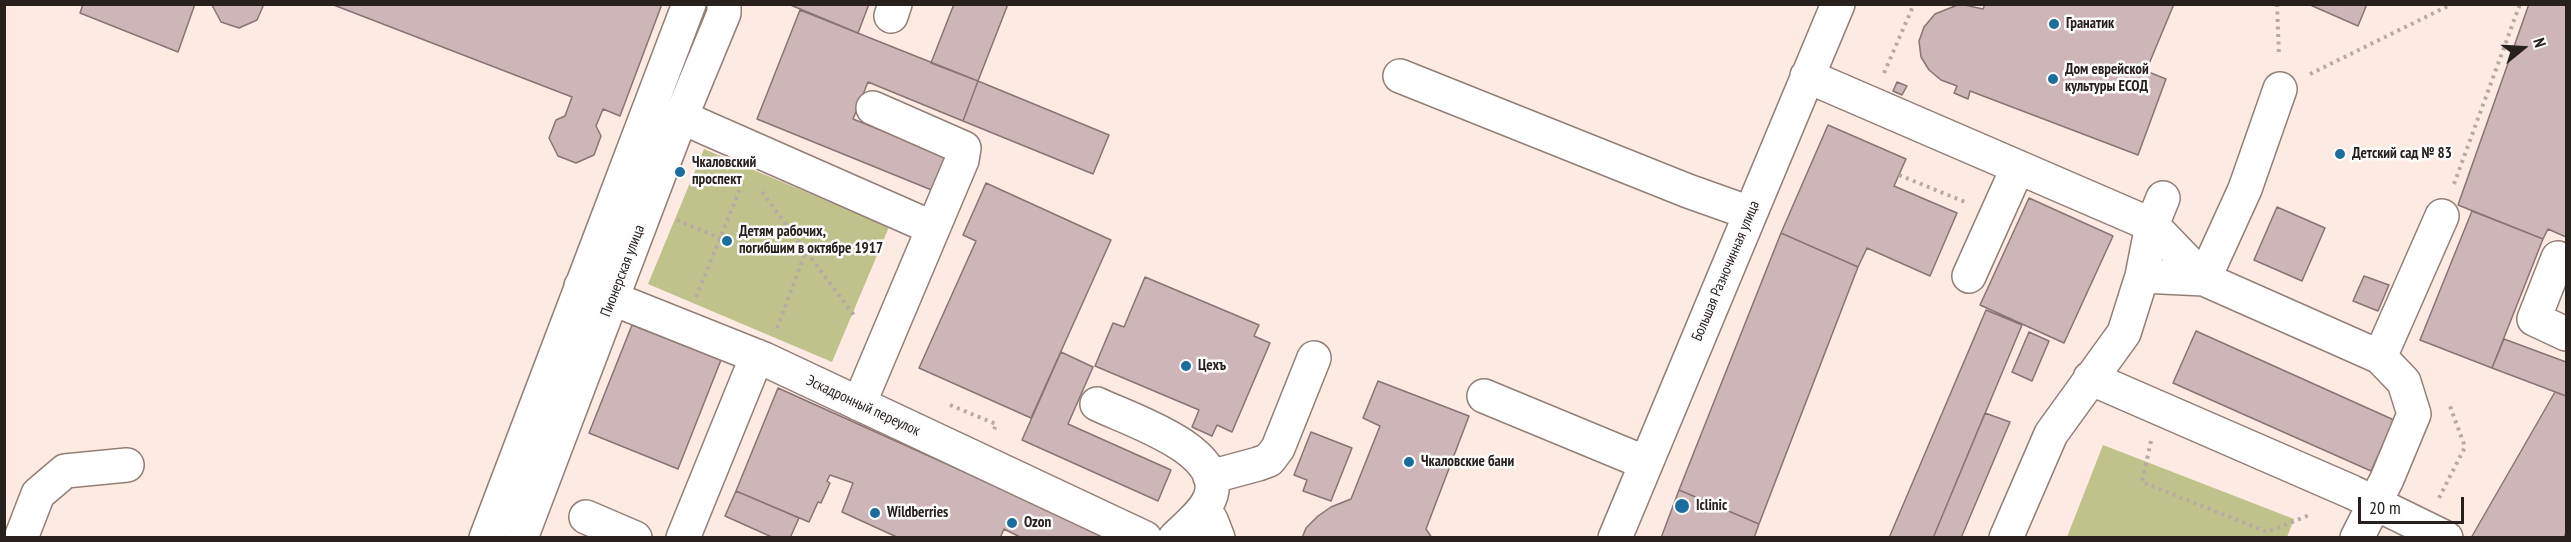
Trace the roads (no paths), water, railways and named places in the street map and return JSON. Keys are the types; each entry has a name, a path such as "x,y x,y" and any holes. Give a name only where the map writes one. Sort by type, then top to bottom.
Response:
{"street":[{"path":"486,537 689,4"},
{"name":"Пионерская улица","path":"521,537 681,117 724,13 724,4"},
{"name":"Большая Разночинная улица","path":"1615,537 1839,4"},
{"path":"1400,76 1688,191 1750,213"},
{"path":"1807,76 2018,167 2158,212 2204,279"},
{"path":"2204,279 2245,189 2280,89"},
{"path":"859,404 962,160 964,147 873,108"},
{"path":"681,117 752,161 933,228"},
{"path":"1969,276 2018,167"},
{"path":"2006,537 2051,434 2124,333 2142,276 2158,212"},
{"path":"2380,357 2442,216"},
{"path":"2558,258 2534,320 2566,334"},
{"path":"2142,276 2204,279 2380,357 2404,382 2414,414 2364,498 2357,537"},
{"name":"Эскадронный переулок","path":"581,286 761,358 1142,537"},
{"path":"683,537 761,358"},
{"path":"1210,477 1269,459 1278,448 1314,358"},
{"path":"2090,378 2364,498 2446,537"},
{"path":"1484,396 1646,463"},
{"path":"1097,404 1183,444 1201,458 1210,477 1210,524 1175,537"},
{"path":"4,533 21,537 38,494 65,471 127,465"},
{"path":"586,517 635,537"}],"place":[{"name":"Гранатик","path":"2054,24"},
{"name":"Дом еврейской культуры ЕСОД","path":"2053,79"},
{"name":"Детский сад № 83","path":"2340,154"},
{"name":"Чкаловский проспект","path":"680,172"},
{"name":"Детям рабочих, погибшим в октябре 1917","path":"727,241"},
{"name":"Цехъ","path":"1186,366"},
{"name":"Чкаловские бани","path":"1409,462"},
{"name":"Iclinic","path":"1682,506"},
{"name":"Wildberries","path":"875,513"},
{"name":"Ozon","path":"1012,523"}]}
